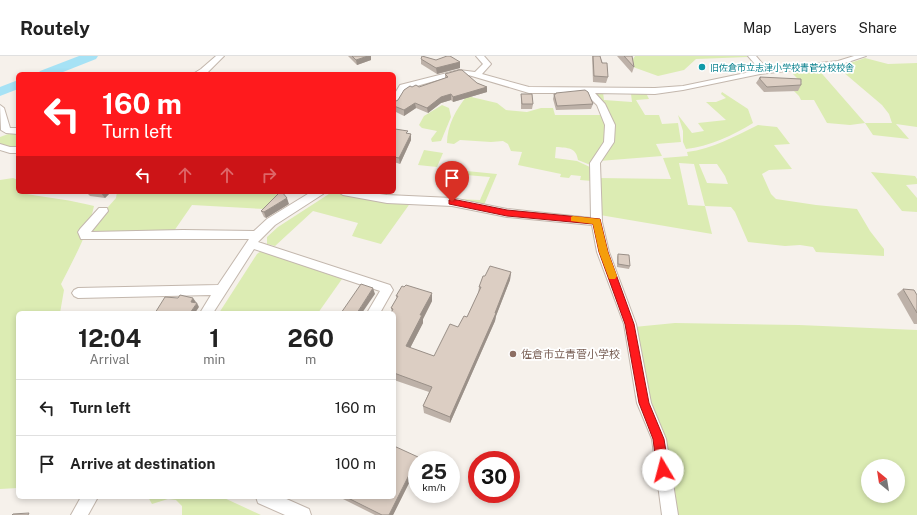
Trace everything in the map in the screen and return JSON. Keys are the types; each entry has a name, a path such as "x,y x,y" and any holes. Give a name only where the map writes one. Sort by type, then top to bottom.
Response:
{"street":[{"path":"204,72 220,56"},
{"path":"477,75 487,64 480,56"},
{"path":"752,56 765,71"},
{"path":"830,56 839,63"},
{"path":"398,91 406,86 458,72 477,75 529,90 663,91 690,87 765,71 839,63 862,56"},
{"path":"587,90 601,104 610,125 608,142 595,163 597,222 604,252 630,324 644,403 659,439 670,515"},
{"path":"0,108 3,132 16,131"},
{"path":"0,147 16,150"},
{"path":"207,311 254,239 271,222 316,194"},
{"path":"356,194 387,199 452,202 507,213 597,222"},
{"path":"102,211 84,232 85,236 183,234 254,239 386,288 387,290 374,311"},
{"path":"78,292 221,290"},
{"path":"79,515 89,499"},
{"path":"268,499 303,515"}],"green space":[{"path":"635,56 748,57 696,59 684,70 658,76 633,67 631,62"},
{"path":"865,58 888,64 917,63 917,127 896,124 909,139 873,135 865,123 892,123 889,114 882,105 836,66"},
{"path":"817,68 865,123 850,125 827,123 814,100 801,100 787,84 802,83 790,71"},
{"path":"593,91 603,92 604,100 632,102 631,94 608,92 646,93 649,99 636,100 645,115 659,115 662,124 678,123 681,142 656,144 662,156 599,161 612,137"},
{"path":"722,92 748,109 753,123 721,140 703,146 686,149 683,142 683,131 678,115 692,133 704,131 698,123 726,120 706,102 716,102 726,98 721,94"},
{"path":"467,96 497,103 506,110 527,112 541,108 553,108 555,115 603,115 608,136 593,166 578,160 573,150 556,147 555,158 577,161 592,168 592,181 580,180 581,176 571,175 569,178 560,177 561,174 518,165 522,152 511,151 508,144 503,141 491,142 460,140 454,144 447,143 450,124 459,106"},
{"path":"442,105 449,108 451,117 441,141 432,142 431,139 437,131 422,128 419,125 424,116"},
{"path":"758,125 777,127 790,144 774,145 792,169 769,170 762,174 771,194 776,199 857,209 870,231 884,249 884,256 816,252 813,247 800,245 785,246 748,242 735,212 731,207 705,206 712,234 600,215 598,178 671,179 663,158 688,156 687,152 715,145","holes":["679,163 694,164 705,206 688,205","699,164 717,164 725,176 728,184 707,183"]},
{"path":"11,133 16,133 16,147 10,148 0,144 0,137"},
{"path":"424,150 443,153 437,167 418,165"},
{"path":"456,170 497,174 484,205 454,199 480,200 490,177 454,174"},
{"path":"871,172 915,176 917,179 917,184 906,185 917,198 917,212 902,211"},
{"path":"13,178 16,179 16,194 27,194 94,206 76,255 61,284 64,290 60,311 16,311 16,488 0,489 0,180"},
{"path":"117,194 277,194 265,209 192,205 174,231 88,235 86,232 116,198"},
{"path":"329,194 346,194 411,202 381,244 352,236 358,223 313,211 275,246 267,244 267,237 278,227"},
{"path":"261,251 342,279 319,311 220,311 257,254"},
{"path":"675,323 799,325 917,330 917,515 675,515 648,403 634,327"},
{"path":"149,499 168,499 152,504"},
{"path":"168,499 226,499 261,515 182,515 182,506 176,500"}],"building":[{"path":"352,56 368,56 356,60"},
{"path":"422,56 436,60 450,56 460,62 436,68 421,59"},
{"path":"593,56 600,56 602,63 607,63 608,77 594,76"},
{"path":"624,56 632,56 634,67"},
{"path":"462,70 477,83 487,87 453,97 451,94 441,97 427,108 415,103 404,110 396,107 396,101 404,90 410,86 412,87 416,85 419,87 448,77 445,74"},
{"path":"760,77 801,79 801,85 767,87 759,78 761,78"},
{"path":"585,90 588,92 593,104 557,106 554,94"},
{"path":"521,94 532,94 533,104 522,104"},
{"path":"396,129 408,131 406,133 411,134 399,158 396,157"},
{"path":"278,194 284,194 287,198 264,212 261,211"},
{"path":"618,254 629,255 630,266 618,264"},
{"path":"490,266 511,272 496,313 450,417 423,406 432,387 396,374 396,311 392,311 393,309 391,308 402,286 404,287 406,285 432,293 406,346 434,356 450,324 458,327 464,316 467,317 481,287 479,287 483,276 485,276"},
{"path":"361,284 373,288 358,311 342,311"},
{"path":"903,289 914,290 917,295 917,313"},
{"path":"180,295 193,298 191,302 197,303 191,311 156,311 165,297 178,298"},
{"path":"396,447 408,452 408,477 389,515 382,515 350,499 396,499"},
{"path":"29,513 28,515 12,515 13,514"}],"waterway":[{"path":"50,72 91,56"},
{"path":"0,92 16,85"}],"slow traffic":[{"path":"573,219 597,222 604,252 612,276"}],"place":[{"name":"旧佐倉市立志津小学校青菅分校校舎","path":"702,67"},
{"name":"佐倉市立青菅小学校","path":"513,354"}],"route":[{"path":"452,202 507,213 597,222 604,252 630,324 644,403 650,421 659,439 663,470"}]}
